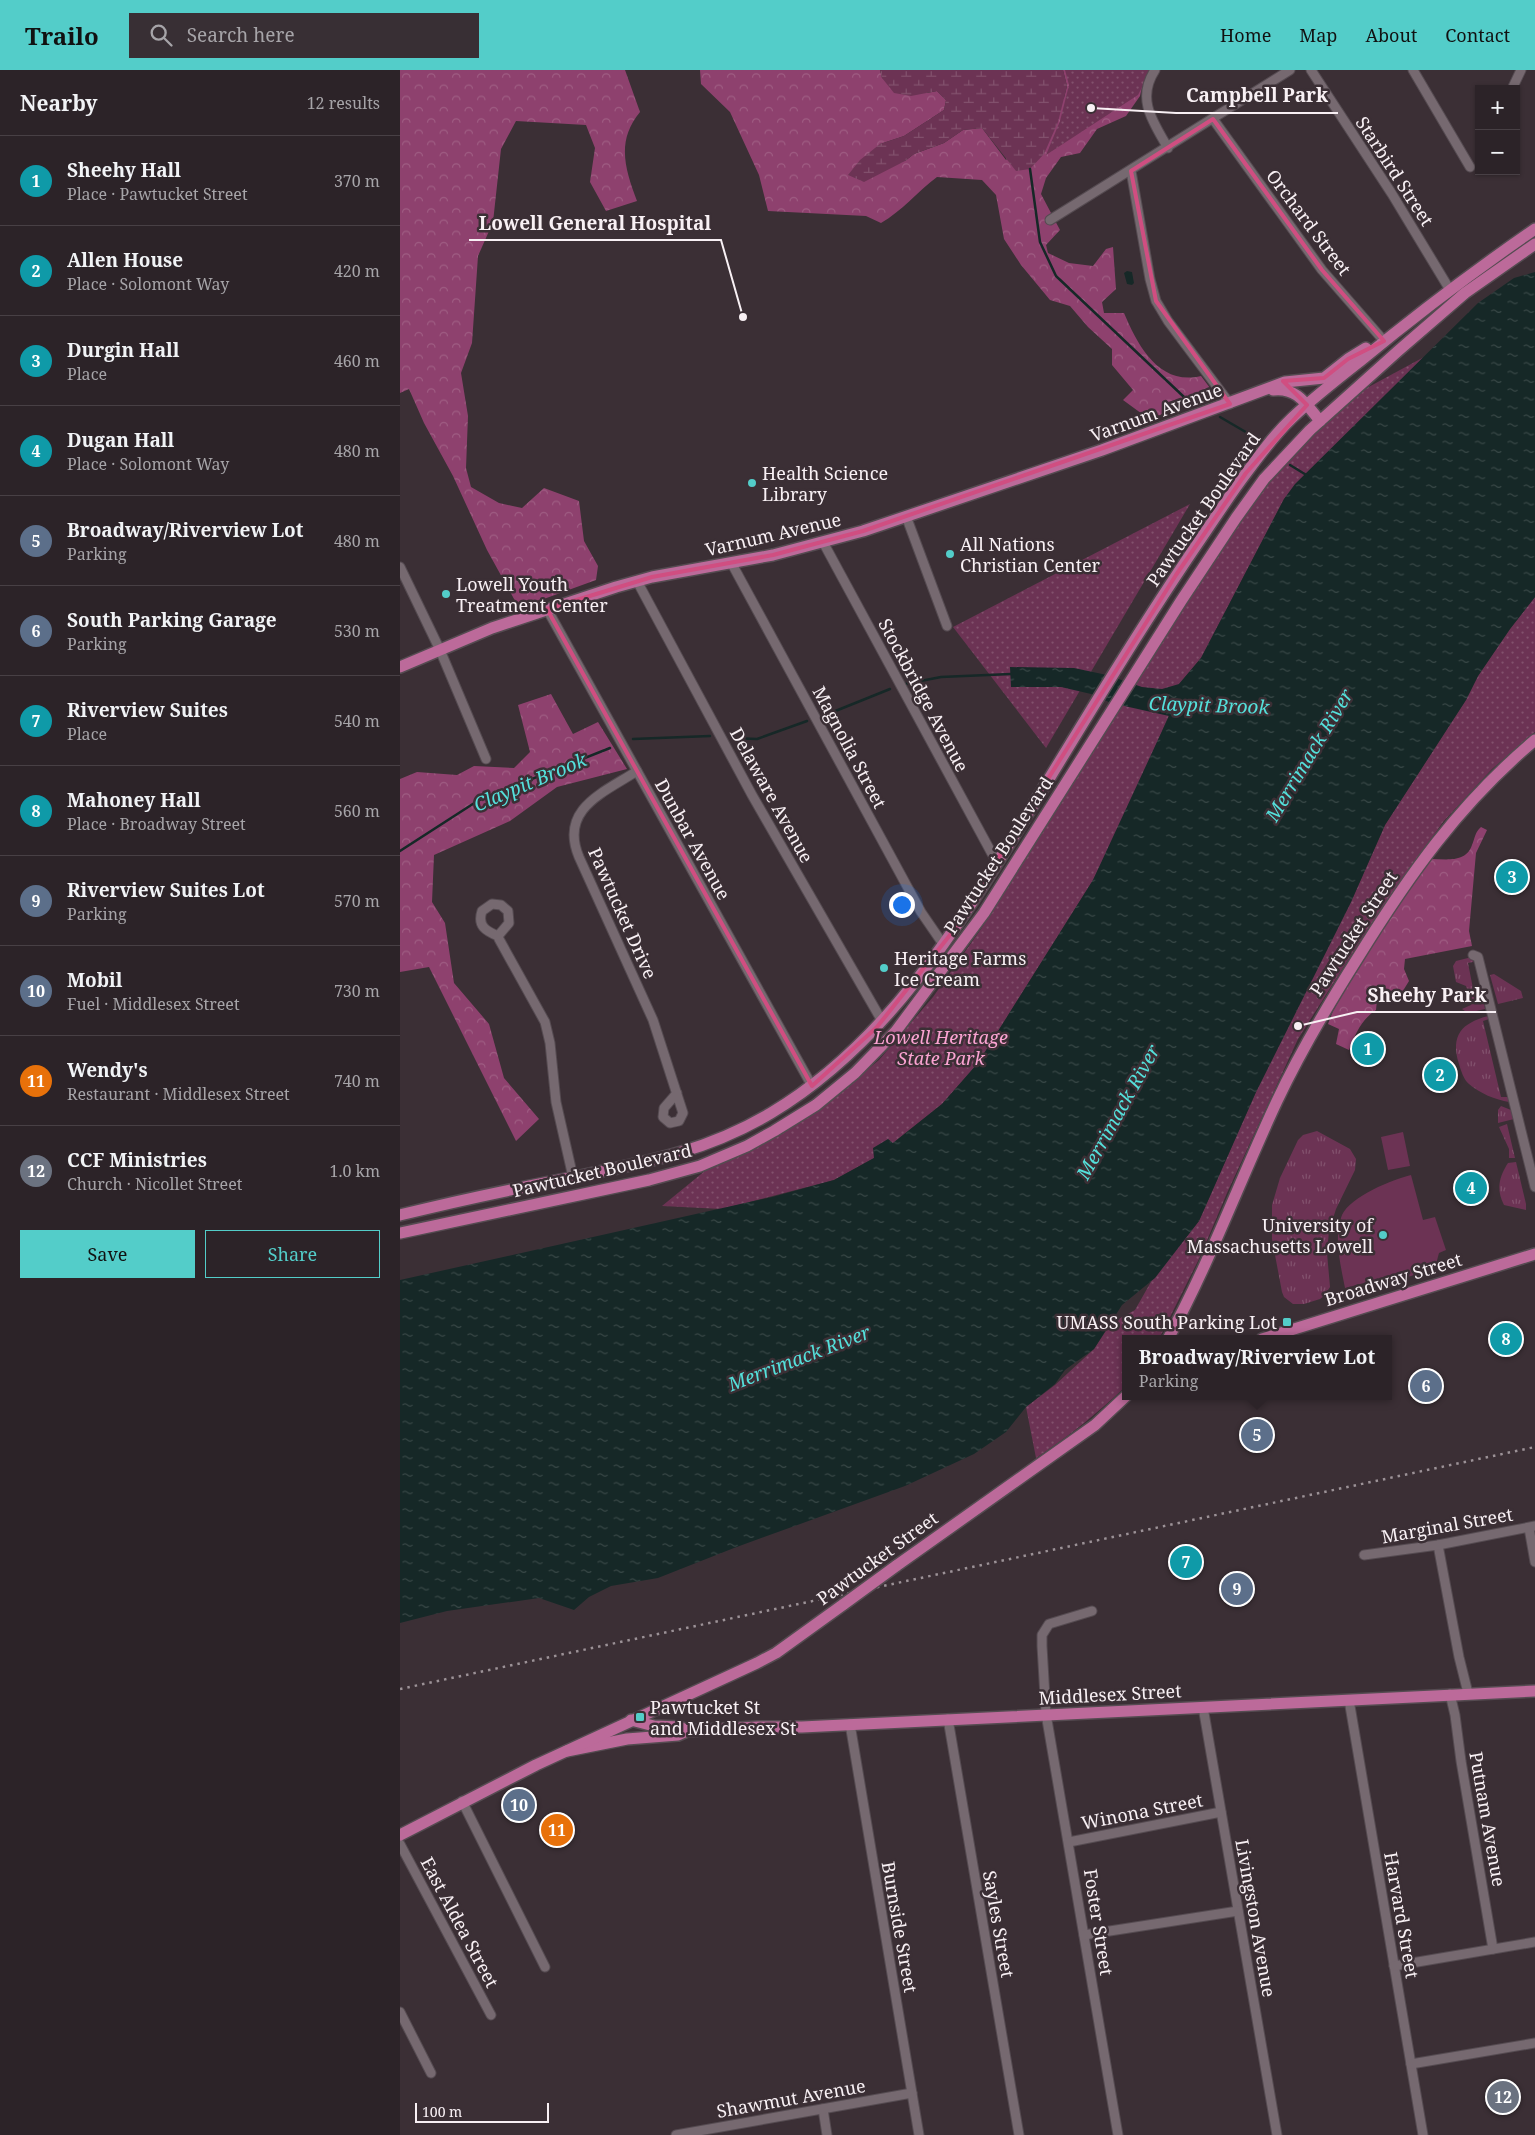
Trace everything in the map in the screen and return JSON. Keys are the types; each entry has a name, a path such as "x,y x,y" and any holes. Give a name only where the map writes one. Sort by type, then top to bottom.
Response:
{"main road":[{"name":"Varnum Avenue","path":"1307,406 1334,380 1384,341 1450,290 1535,229"},
{"path":"1320,420 1465,293 1535,244"},
{"name":"Varnum Avenue","path":"400,667 492,628 547,609 637,581 732,564 823,542 1036,473 1230,404 1285,382 1324,378 1348,359 1375,342 1384,341"},
{"path":"1301,381 1308,390 1307,406"},
{"name":"Varnum Avenue","path":"1266,390 1284,388 1291,391 1320,420"},
{"name":"Pawtucket Boulevard","path":"400,1215 650,1162 711,1142 752,1124 812,1086 840,1064 907,992 943,944 997,864 1176,575 1246,472 1286,424 1307,406"},
{"name":"Pawtucket Boulevard","path":"400,1233 674,1174 747,1146 774,1131 816,1105 855,1073 882,1047 930,988 984,913 1236,518 1257,488 1320,420"},
{"name":"Pawtucket Street","path":"1170,1335 1206,1261 1290,1072 1325,1010 1373,933 1433,845 1486,784 1535,740"},
{"name":"Broadway Street","path":"1275,1335 1535,1254"},
{"name":"Pawtucket Street","path":"631,1720 734,1675 776,1653 1088,1430 1111,1412 1122,1400"},
{"name":"Middlesex Street","path":"567,1751 627,1739 678,1735 687,1730 1203,1708 1535,1691"},
{"name":"Middlesex Street","path":"400,1834 462,1801 631,1720 654,1726 680,1726 687,1730"}],"street":[{"path":"1156,70 1146,92 1146,105 1149,116 1168,148"},
{"path":"1050,220 1290,70"},
{"name":"Starbird Street","path":"1311,70 1392,194 1450,290"},
{"path":"1413,70 1470,167"},
{"path":"1514,85 1521,70"},
{"name":"Orchard Street","path":"1213,119 1322,270 1384,341"},
{"path":"1131,171 1148,270 1156,301 1168,321 1230,404"},
{"path":"906,516 947,626"},
{"name":"Stockbridge Avenue","path":"823,542 997,864"},
{"name":"Magnolia Street","path":"732,564 921,912 943,944"},
{"path":"400,567 440,650 486,759"},
{"name":"Delaware Avenue","path":"637,581 752,795 882,1021"},
{"name":"Dunbar Avenue","path":"547,609 812,1086"},
{"name":"Pawtucket Drive","path":"637,772 593,799 581,810 574,825 574,841 579,857 652,1020 677,1093"},
{"path":"498,936 545,1022 550,1043 556,1102 573,1177"},
{"path":"1473,955 1478,957 1535,1186"},
{"path":"1532,1527 1535,1562"},
{"name":"Marginal Street","path":"1364,1556 1438,1545 1532,1527"},
{"path":"1438,1545 1458,1657 1468,1693"},
{"path":"1046,1714 1042,1634 1049,1624 1092,1611"},
{"name":"Putnam Avenue","path":"1450,1694 1455,1714 1461,1761 1493,1949"},
{"name":"Harvard Street","path":"1348,1700 1423,2135"},
{"name":"Livingston Avenue","path":"1203,1708 1277,2135"},
{"name":"Foster Street","path":"1046,1714 1118,2135"},
{"name":"Sayles Street","path":"948,1719 1019,2135"},
{"name":"Burnside Street","path":"850,1724 919,2135"},
{"path":"462,1801 546,1967"},
{"name":"Winona Street","path":"1069,1842 1221,1812"},
{"name":"East Aldea Street","path":"400,1844 491,2015"},
{"path":"1084,1935 1238,1911"},
{"path":"1394,1966 1535,1942"},
{"path":"400,2012 431,2073"},
{"path":"1411,2064 1535,2043"},
{"name":"Shawmut Avenue","path":"676,2135 727,2131 823,2109 912,2093"},
{"path":"823,2109 827,2135"}],"highlighted area":[{"path":"1213,119 1322,270 1384,341 1348,359 1324,378 1283,381 1307,405 1246,473 1176,575 950,935 877,1027 812,1086 547,609 652,577 773,555 863,531 1230,404 1156,301 1131,171"}],"green space":[{"path":"400,70 625,70 640,112 632,123 625,144 626,166 637,201 606,211 590,182 595,148 586,125 516,121 501,149 493,222 478,256 472,343 461,373 468,416 466,468 471,487 499,503 522,508 544,488 579,501 584,541 598,566 596,580 519,608 487,550 453,476 424,423 409,389 400,393"},
{"path":"700,70 880,70 882,78 927,93 937,91 946,100 944,110 904,136 880,144 905,161 914,154 944,143 963,130 982,128 1006,160 1064,98 1067,86 1063,70 1146,70 1140,96 1126,116 1097,129 1080,153 1061,157 1046,178 1041,194 1060,230 1046,245 1048,253 1069,263 1093,266 1106,249 1113,247 1116,289 1102,302 1104,313 1124,313 1143,350 1152,361 1173,375 1186,378 1201,376 1213,392 1202,400 1149,419 1123,400 1133,390 1112,365 1112,349 1088,327 1070,306 1050,300 1021,265 1004,239 996,195 982,180 937,177 896,213 881,223 866,216 768,211 759,175 730,112 701,84"},
{"path":"880,70 1063,70 1067,86 1058,122 1044,154 1030,169 1016,171 982,128 963,130 944,143 914,154 905,161 864,182 848,175 860,160 880,144 904,136 944,110 946,100 937,91 911,96 894,93 882,78"},
{"path":"1065,70 1151,70 1138,95 1046,155 1060,121 1069,85"},
{"name":"Lowell Heritage State Park","path":"1424,357 1304,476 1284,499 1201,658 1179,684 1169,715 1128,809 1093,880 978,1063 942,1104 874,1158 834,1180 722,1209 662,1206 706,1170 765,1142 812,1115 879,1060 933,997 981,929 1224,544 1274,475 1326,423 1363,390"},
{"path":"1190,504 1046,748 953,627"},
{"path":"1535,597 1535,732 1492,769 1443,822 1369,927 1298,1039 1227,1193 1200,1257 1161,1335 1122,1335 1122,1390 1083,1424 1036,1458 1026,1407 1055,1385 1094,1349 1111,1323 1135,1310 1152,1280 1199,1221 1256,1092 1351,902 1385,825 1466,700 1478,676 1510,629"},
{"path":"551,694 573,734 598,722 627,769 557,787 510,821 434,855 432,902 445,923 454,983 489,1024 504,1078 539,1119 516,1141 429,967 400,972 400,779 417,772 457,775 474,766 514,768 530,752 518,705"},
{"path":"1481,827 1487,830 1476,853 1469,931 1472,946 1405,959 1404,969 1409,981 1401,994 1377,1000 1376,1010 1363,1023 1349,1050 1336,1044 1339,1029 1328,1024 1333,1011 1371,945 1431,859 1455,859 1465,855"},
{"path":"1472,957 1473,962 1468,963 1475,999 1483,998 1485,1009 1468,1013 1462,1009 1471,1005 1466,986 1456,982 1453,966 1456,961"},
{"path":"1494,974 1521,991 1523,998 1498,1004 1490,975"},
{"path":"1488,1016 1489,1019 1483,1021 1501,1097 1508,1097 1509,1102 1488,1096 1469,1084 1459,1064 1456,1045 1460,1032 1471,1022"},
{"path":"1501,1106 1511,1110 1514,1119 1498,1123 1498,1110"},
{"path":"1507,1124 1515,1158 1509,1158 1509,1149 1499,1127"},
{"path":"1317,1131 1350,1149 1356,1159 1355,1170 1336,1209 1329,1231 1327,1253 1330,1287 1320,1299 1304,1304 1293,1304 1284,1297 1282,1292 1272,1239 1272,1205 1280,1178 1298,1140 1303,1135"},
{"path":"1403,1132 1410,1166 1388,1170 1381,1137"},
{"path":"1516,1162 1526,1210 1504,1205 1500,1194 1499,1188 1505,1168 1508,1163"},
{"path":"1411,1175 1423,1220 1435,1217 1446,1250 1439,1253 1435,1268 1431,1266 1429,1271 1404,1278 1402,1273 1345,1288 1338,1242 1339,1223 1342,1215 1347,1208 1363,1195 1394,1180"}],"water":[{"path":"1127,271 1132,272 1134,283 1132,285 1127,284 1124,273"},
{"name":"Merrimack River","path":"1535,272 1535,597 1510,629 1478,676 1466,700 1385,825 1351,902 1256,1092 1199,1221 1155,1278 1122,1305 1094,1349 1065,1370 1055,1384 1026,1407 1006,1432 974,1454 905,1486 734,1548 658,1578 611,1586 589,1597 574,1610 539,1598 447,1611 400,1623 400,1280 772,1197 834,1180 874,1158 873,1148 888,1139 893,1143 942,1104 978,1063 1093,880 1169,716 1111,703 1091,694 1061,687 1011,687 1010,667 1074,668 1107,675 1142,687 1162,689 1179,684 1201,658 1284,499 1295,484 1478,303 1514,278"}],"waterway":[{"path":"1030,169 1040,242 1056,276 1184,397 1201,402"},
{"path":"1220,417 1256,438"},
{"path":"1290,465 1308,476"},
{"name":"Claypit Brook","path":"905,684 941,677 1011,674"},
{"name":"Claypit Brook","path":"823,716 890,689"},
{"name":"Claypit Brook","path":"732,738 757,739 807,721"},
{"name":"Claypit Brook","path":"633,739 710,736"},
{"name":"Claypit Brook","path":"400,851 479,800 610,748"}],"railway":[{"path":"400,1689 1535,1447"}],"place":[{"name":"Campbell Park","path":"1091,108"},
{"name":"Lowell General Hospital","path":"743,317"},
{"name":"Health Science Library","path":"752,483"},
{"name":"All Nations Christian Center","path":"950,554"},
{"name":"Lowell Youth Treatment Center","path":"446,594"},
{"name":"Durgin Hall","path":"1512,877"},
{"name":"Heritage Farms Ice Cream","path":"884,968"},
{"name":"Sheehy Park","path":"1298,1026"},
{"name":"Sheehy Hall","path":"1368,1049"},
{"name":"Allen House","path":"1440,1075"},
{"name":"Dugan Hall","path":"1471,1188"},
{"name":"University of Massachusetts Lowell","path":"1383,1235"},
{"name":"UMASS South Parking Lot","path":"1287,1322"},
{"name":"Mahoney Hall","path":"1506,1339"},
{"name":"South Parking Garage","path":"1426,1386"},
{"name":"Broadway/Riverview Lot","path":"1257,1435"},
{"name":"Riverview Suites","path":"1186,1562"},
{"name":"Riverview Suites Lot","path":"1237,1589"},
{"name":"Pawtucket St and Middlesex St","path":"640,1717"},
{"name":"Mobil","path":"519,1805"},
{"name":"Wendy's","path":"557,1830"},
{"name":"CCF Ministries","path":"1503,2097"}]}
